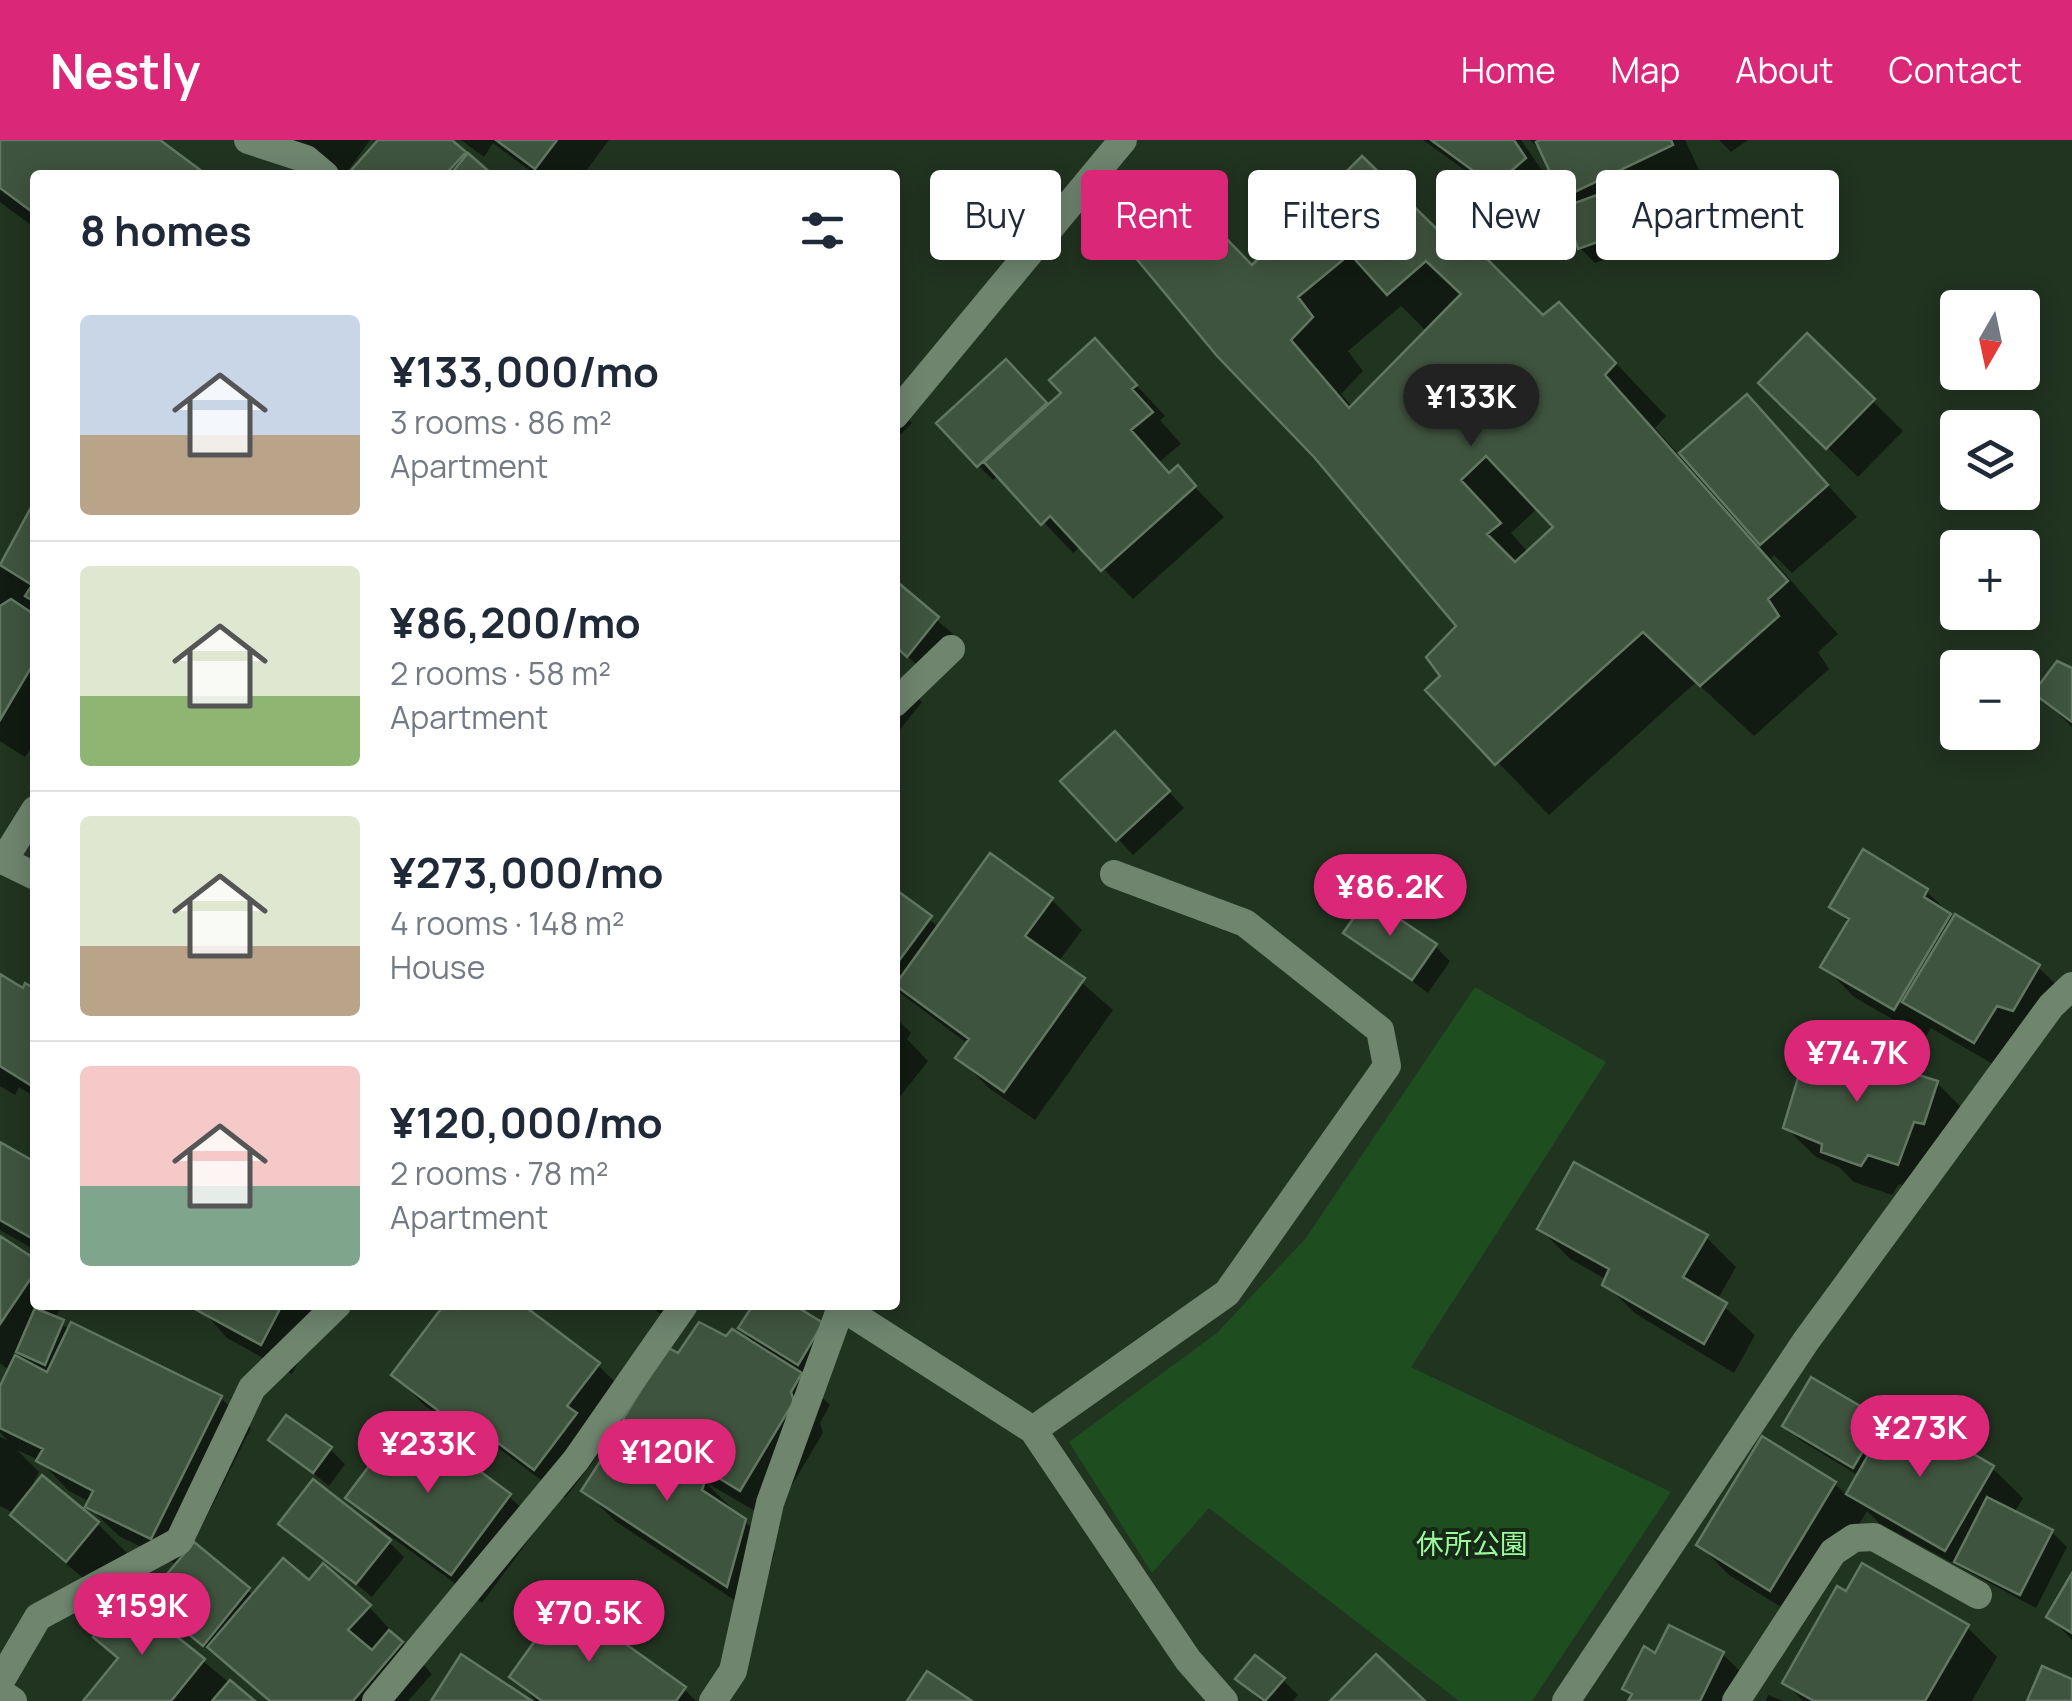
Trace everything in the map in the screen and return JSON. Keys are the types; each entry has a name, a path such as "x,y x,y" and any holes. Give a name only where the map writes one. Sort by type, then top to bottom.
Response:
{"street":[{"path":"248,140 306,159 319,170"},
{"path":"900,409 1123,140"},
{"path":"900,699 951,648"},
{"path":"30,818 2,860 30,874"},
{"path":"1033,1430 1226,1293 1387,1066 1380,1030 1245,923 1114,874"},
{"path":"1566,1701 1806,1340 2051,1006 2072,986"},
{"path":"3,1686 38,1617 180,1540 252,1388 332,1310"},
{"path":"376,1701 576,1460 681,1310"},
{"path":"712,1701 733,1671 770,1502 839,1310"},
{"path":"846,1310 1033,1430 1188,1660 1224,1701"},
{"path":"1736,1701 1833,1552 1854,1538 1874,1537 1978,1595"}],"green space":[{"name":"休所公園","path":"1475,987 1606,1062 1411,1367 1671,1492 1532,1701 1459,1701 1209,1508 1152,1573 1069,1442 1218,1332 1306,1238"}],"building":[{"path":"0,140 160,140 200,170 30,170 30,210 0,188"},
{"path":"378,140 452,140 466,152 450,170 351,170"},
{"path":"496,140 557,140 535,169"},
{"path":"1431,140 1514,140 1526,158 1512,170 1472,170"},
{"path":"1671,140 1673,145 1621,170 1596,170 1596,182 1576,191 1576,170 1549,170 1536,142"},
{"path":"468,153 487,170 454,170"},
{"path":"1362,156 1376,170 1348,170"},
{"path":"1596,195 1596,243 1578,249 1576,243 1576,203"},
{"path":"1416,209 1436,228 1436,260 1488,260 1543,315 1559,302 1616,363 1605,375 1788,581 1768,599 1779,616 1700,686 1643,632 1495,765 1425,690 1440,676 1426,657 1456,626 1314,457 1217,356 1137,260 1228,260 1228,240 1252,265 1257,260 1343,260 1298,297 1313,317 1291,340 1349,408 1461,294 1426,261 1387,295 1355,260 1416,260","holes":["1486,456 1553,527 1515,562 1487,534 1501,523 1461,480"]},
{"path":"1807,333 1875,399 1826,449 1758,383"},
{"path":"1095,338 1137,385 1132,389 1153,412 1131,430 1169,473 1178,465 1196,486 1101,571 1050,516 1041,525 984,462 1061,393 1049,380"},
{"path":"1006,359 1047,403 977,467 936,423"},
{"path":"1747,394 1828,485 1760,545 1679,453"},
{"path":"30,509 30,584 0,565"},
{"path":"900,584 939,617 907,657 900,651"},
{"path":"11,599 30,612 30,669 0,720 0,606"},
{"path":"2057,661 2072,668 2072,722 2040,698 2040,684"},
{"path":"1115,731 1170,791 1116,841 1060,781"},
{"path":"1863,849 1928,889 1924,897 1951,914 1894,1010 1820,967 1849,919 1829,907"},
{"path":"990,853 1053,898 1025,936 1085,978 1004,1092 955,1058 969,1039 900,989 900,978"},
{"path":"900,893 932,916 900,959"},
{"path":"1368,898 1437,944 1412,980 1343,933"},
{"path":"1955,914 2040,965 2013,1011 1997,1006 1974,1043 1902,1002"},
{"path":"0,974 23,988 25,983 30,986 30,1085 0,1066"},
{"path":"1809,1041 1938,1081 1924,1124 1914,1122 1898,1165 1868,1155 1861,1166 1821,1152 1822,1144 1783,1128"},
{"path":"0,1142 30,1159 30,1237 0,1220"},
{"path":"1574,1162 1708,1235 1683,1277 1727,1303 1704,1344 1602,1285 1609,1269 1537,1229"},
{"path":"0,1236 30,1256 30,1279 0,1324"},
{"path":"34,1310 64,1320 45,1365 16,1352"},
{"path":"197,1310 279,1310 261,1345"},
{"path":"440,1310 530,1310 600,1363 567,1406 577,1413 534,1470 462,1416 456,1424 391,1375"},
{"path":"750,1310 802,1310 823,1323 798,1365 738,1328"},
{"path":"71,1322 222,1396 151,1539 85,1507 93,1491 36,1461 43,1449 0,1428 0,1386 15,1355 47,1372"},
{"path":"699,1322 726,1336 732,1329 802,1373 791,1392 794,1401 740,1491 623,1419 667,1347 678,1353"},
{"path":"1811,1377 1882,1419 1853,1468 1782,1426"},
{"path":"1902,1412 1994,1466 1945,1551 1846,1494 1888,1420 1895,1425"},
{"path":"286,1415 332,1447 313,1473 268,1440"},
{"path":"406,1417 511,1494 451,1575 345,1498"},
{"path":"622,1428 706,1478 702,1490 746,1519 727,1587 581,1491"},
{"path":"1762,1436 1836,1482 1770,1591 1696,1545"},
{"path":"42,1475 99,1522 66,1562 10,1515"},
{"path":"313,1479 391,1540 356,1584 278,1524"},
{"path":"1987,1497 2053,1530 2020,1595 1954,1562"},
{"path":"194,1542 250,1588 203,1646 146,1599"},
{"path":"283,1558 309,1580 323,1563 371,1605 348,1630 372,1650 389,1630 403,1642 353,1701 270,1701 207,1647"},
{"path":"1862,1563 1969,1625 1925,1701 1814,1701 1782,1683 1837,1586 1846,1591"},
{"path":"2072,1573 2072,1633 2046,1617"},
{"path":"126,1596 205,1659 171,1701 83,1701 118,1658 93,1637"},
{"path":"564,1600 686,1687 676,1701 542,1701 509,1677"},
{"path":"1669,1625 1724,1652 1700,1701 1628,1701 1632,1694 1622,1689 1644,1646 1655,1653"},
{"path":"461,1654 532,1701 431,1701"},
{"path":"1376,1654 1425,1701 1330,1701"},
{"path":"1255,1655 1285,1678 1265,1701 1235,1679"},
{"path":"2042,1666 2072,1679 2072,1701 2027,1701"},
{"path":"927,1671 972,1701 907,1701"},
{"path":"230,1680 255,1701 212,1701"}]}
